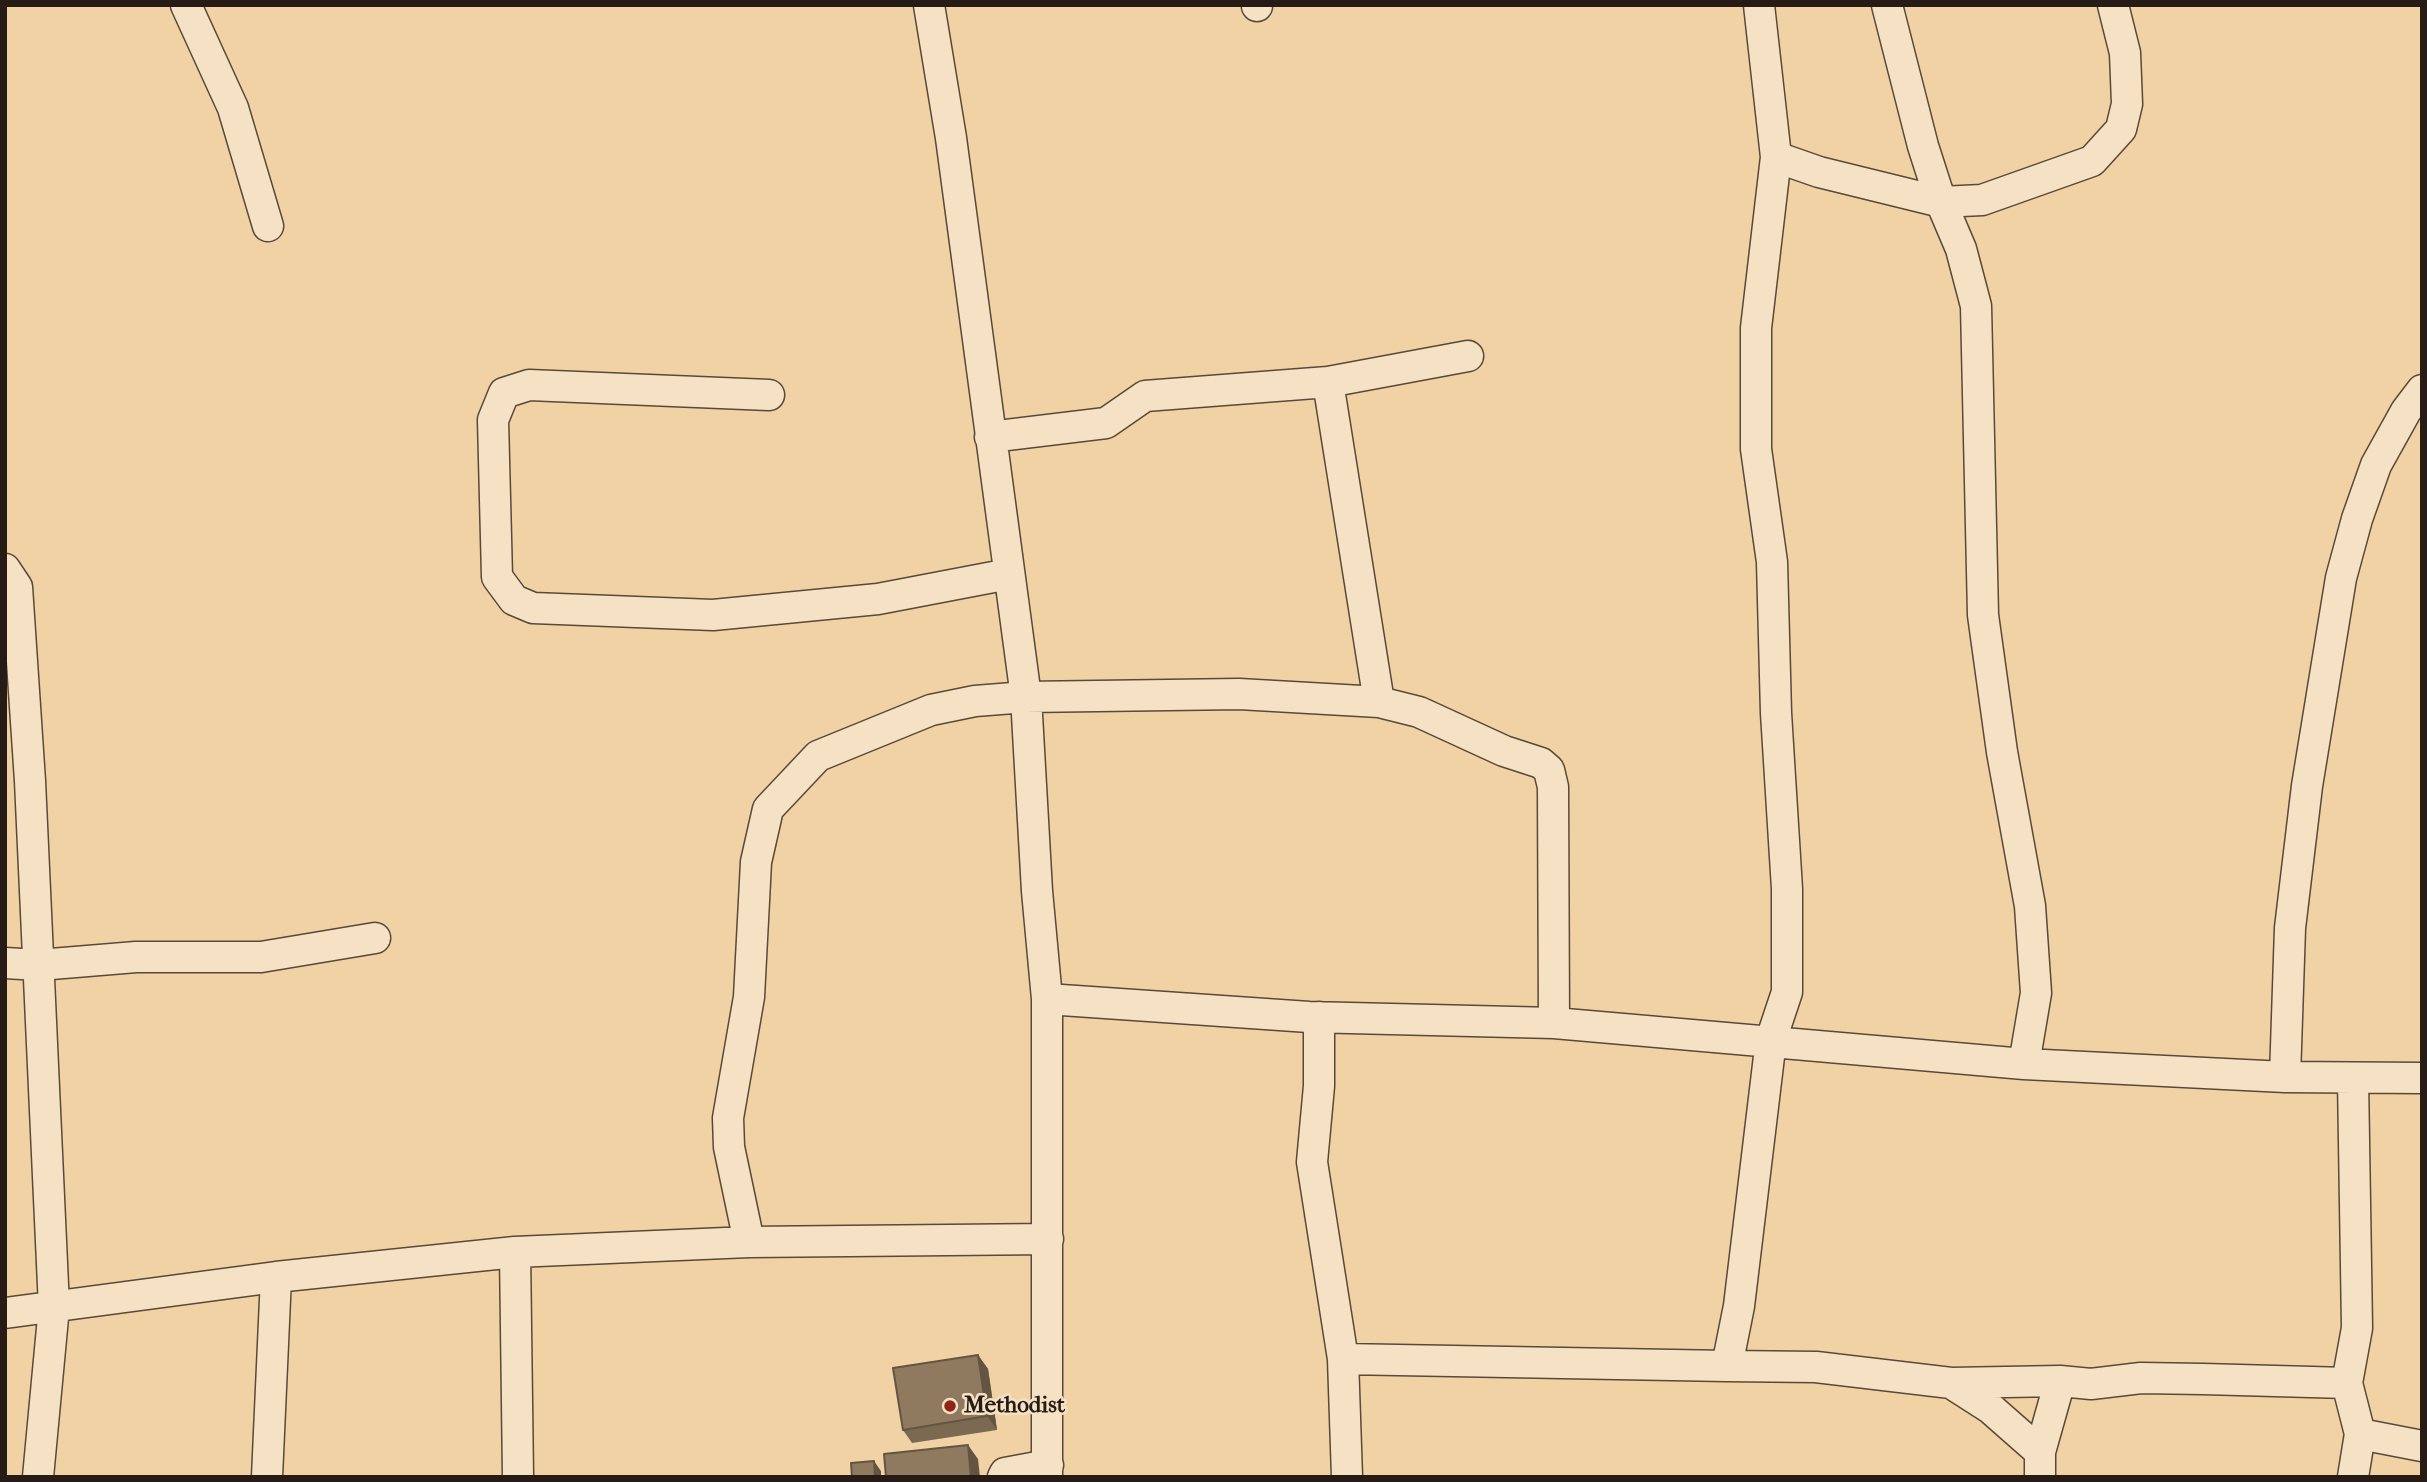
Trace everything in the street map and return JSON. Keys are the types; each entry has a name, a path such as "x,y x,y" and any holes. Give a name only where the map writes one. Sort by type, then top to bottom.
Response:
{"street":[{"path":"186,5 233,108 268,226"},
{"path":"929,5 951,138 1026,698 1034,850 1047,999 1047,1471 1005,1473 1003,1477"},
{"path":"1727,1366 1739,1306 1771,1040 1787,992 1787,889 1776,713 1772,562 1756,449 1756,328 1760,270 1776,157 1759,5"},
{"path":"1886,5 1941,202 1961,249 1976,306 1983,615 2002,752 2030,906 2036,993 2024,1064"},
{"path":"1776,157 1819,172 1941,202 1982,200 2092,161 2108,147 2121,129 2127,104 2125,53 2113,5"},
{"path":"990,437 1106,423 1145,396 1328,382 1468,356"},
{"path":"1328,382 1379,702"},
{"path":"769,395 529,385 504,393 493,420 497,577 514,600 533,608 713,615 878,599 1009,574"},
{"path":"2285,1077 2290,928 2307,786 2341,578 2376,465 2406,411 2422,390"},
{"path":"5,569 17,586 39,965 54,1307 38,1477"},
{"path":"750,1242 729,1147 728,1118 749,997 756,862 768,809 818,756 931,710 975,701 1026,698 1239,694 1379,702 1419,712 1504,751 1541,763 1549,770 1553,787 1554,1023"},
{"path":"5,963 39,965 136,957 261,957 374,938"},
{"path":"1047,999 1319,1017 1554,1023 1771,1040 1931,1058 2024,1064 2285,1077 2422,1078"},
{"path":"1319,1017 1319,1086 1312,1162 1343,1359 1347,1477"},
{"path":"2353,1079 2357,1328 2347,1383 2360,1434 2353,1477"},
{"path":"5,1314 276,1277 515,1252 750,1242 1048,1239"},
{"path":"515,1252 518,1477"},
{"path":"267,1477 276,1277"},
{"path":"1343,1359 1816,1367 1951,1383 2060,1381 2091,1384 2141,1378 2347,1383"},
{"path":"2040,1464 2060,1381"},
{"path":"1951,1383 1990,1408 2040,1464"},
{"path":"2360,1434 2422,1446"}],"building":[{"name":"Methodist","path":"978,1355 987,1416 903,1430 893,1368"},
{"path":"968,1445 971,1477 886,1477 884,1454"},
{"path":"874,1461 875,1477 852,1477 851,1463"}],"place":[{"name":"Methodist","path":"950,1406"}]}
